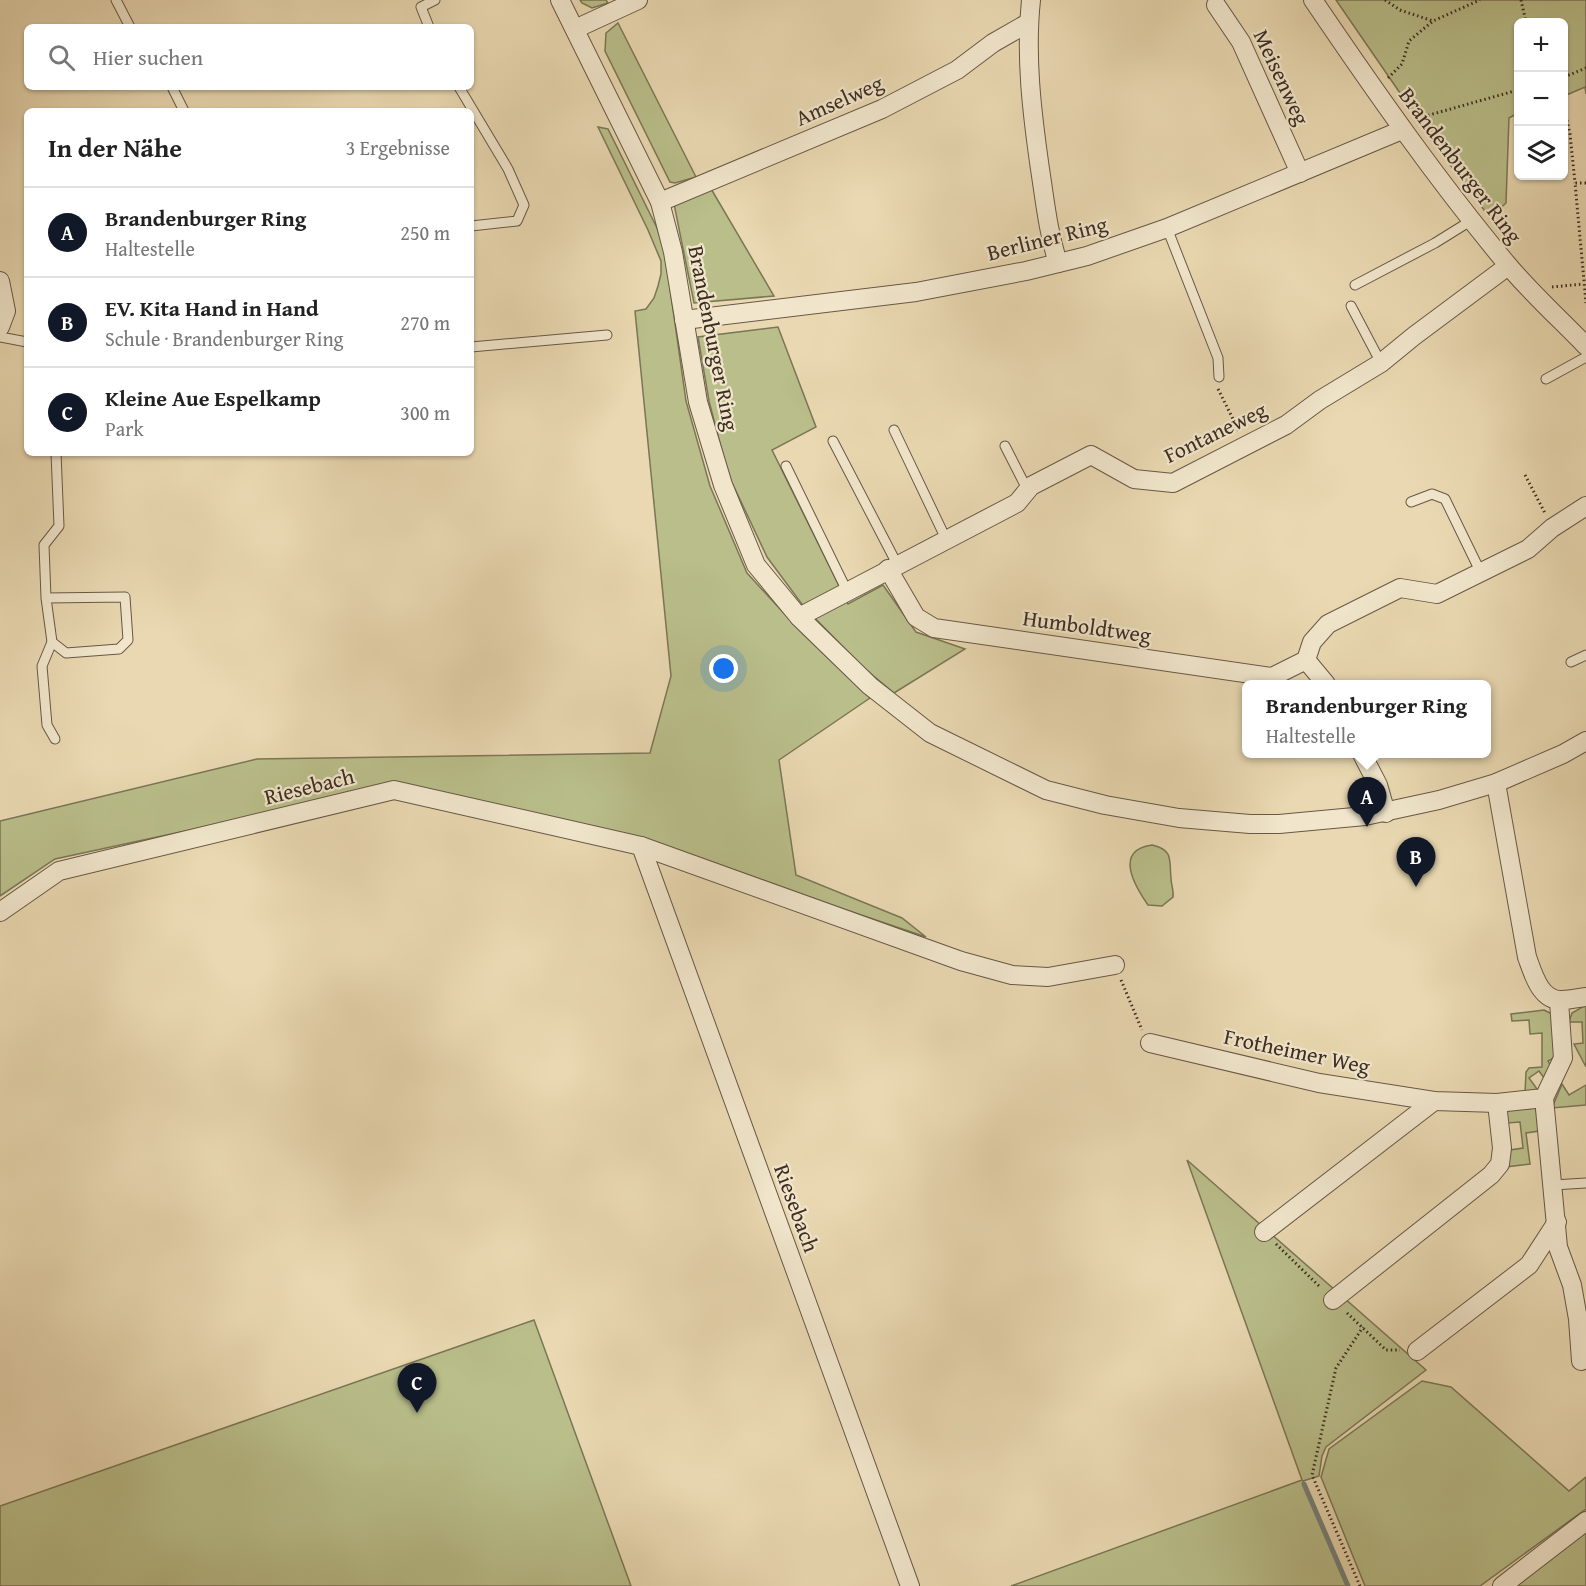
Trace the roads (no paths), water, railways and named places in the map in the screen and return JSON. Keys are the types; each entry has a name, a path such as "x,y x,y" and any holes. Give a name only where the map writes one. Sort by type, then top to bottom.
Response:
{"street":[{"name":"Brandenburger Ring","path":"560,0 660,202 674,252 698,402 723,485 756,565 798,617 870,686 930,733 1046,790 1105,805 1179,818 1250,824 1280,824 1386,813 1439,800 1496,783 1563,754 1586,741"},
{"path":"575,29 638,0"},
{"path":"1031,0 1028,23 1031,106 1050,235 1058,263"},
{"name":"Brandenburger Ring","path":"1313,0 1402,130 1508,266 1586,346"},
{"name":"Meisenweg","path":"1216,5 1240,42 1300,173"},
{"name":"Amselweg","path":"660,202 882,109 957,70 993,43 1028,23"},
{"name":"Berliner Ring","path":"684,320 916,292 1026,271 1087,256 1167,228 1402,130"},
{"name":"Fontaneweg","path":"798,617 1017,503 1031,486 1091,455 1134,479 1173,483 1286,425 1320,400 1382,363 1414,336 1508,266"},
{"path":"0,281 6,311 0,327"},
{"path":"1323,680 1306,660 1312,642 1328,624 1400,588 1437,594 1527,549 1552,528 1586,506"},
{"name":"Humboldtweg","path":"892,567 916,617 934,628 1272,677 1306,660"},
{"path":"1364,758 1378,785 1386,813"},
{"path":"1496,783 1527,957 1534,977 1546,995 1559,1000 1586,997"},
{"name":"Riesebach","path":"0,912 59,871 394,790 641,846 961,962 1011,975 1048,977 1115,965"},
{"name":"Riesebach","path":"641,846 910,1586"},
{"path":"1559,1000 1563,1058 1544,1098 1558,1247 1572,1285 1578,1319 1581,1360"},
{"name":"Frotheimer Weg","path":"1150,1043 1319,1083 1434,1101 1497,1103 1544,1098"},
{"path":"1264,1232 1434,1101"},
{"path":"1333,1300 1491,1175 1500,1164 1502,1148 1497,1103"},
{"path":"1417,1351 1529,1265 1557,1222"},
{"path":"1502,1586 1586,1521"}],"lane":[{"path":"116,0 128,24"},
{"path":"428,24 419,4 435,0"},
{"path":"173,90 181,108"},
{"path":"461,90 472,108"},
{"path":"474,112 508,169 524,205 517,221 474,226"},
{"path":"1355,285 1435,243 1472,220"},
{"path":"1167,228 1218,358 1219,377"},
{"path":"1351,306 1382,363"},
{"path":"474,347 608,335"},
{"path":"0,337 24,341"},
{"path":"1546,378 1586,357"},
{"path":"894,430 946,539"},
{"path":"833,441 892,567"},
{"path":"1005,446 1028,491"},
{"path":"55,739 47,725 42,666 52,642 46,598 44,545 59,526 56,456"},
{"path":"786,466 847,591"},
{"path":"1411,502 1432,494 1445,499 1480,573"},
{"path":"46,598 125,597 128,640 119,650 66,653 52,642"},
{"path":"1571,662 1586,655"},
{"path":"1553,1185 1586,1183"}],"waterway":[{"path":"1304,1484 1348,1586"}],"place":[{"name":"Brandenburger Ring","path":"1367,827"},
{"name":"EV. Kita Hand in Hand","path":"1416,887"},
{"name":"Kleine Aue Espelkamp","path":"417,1413"}]}
